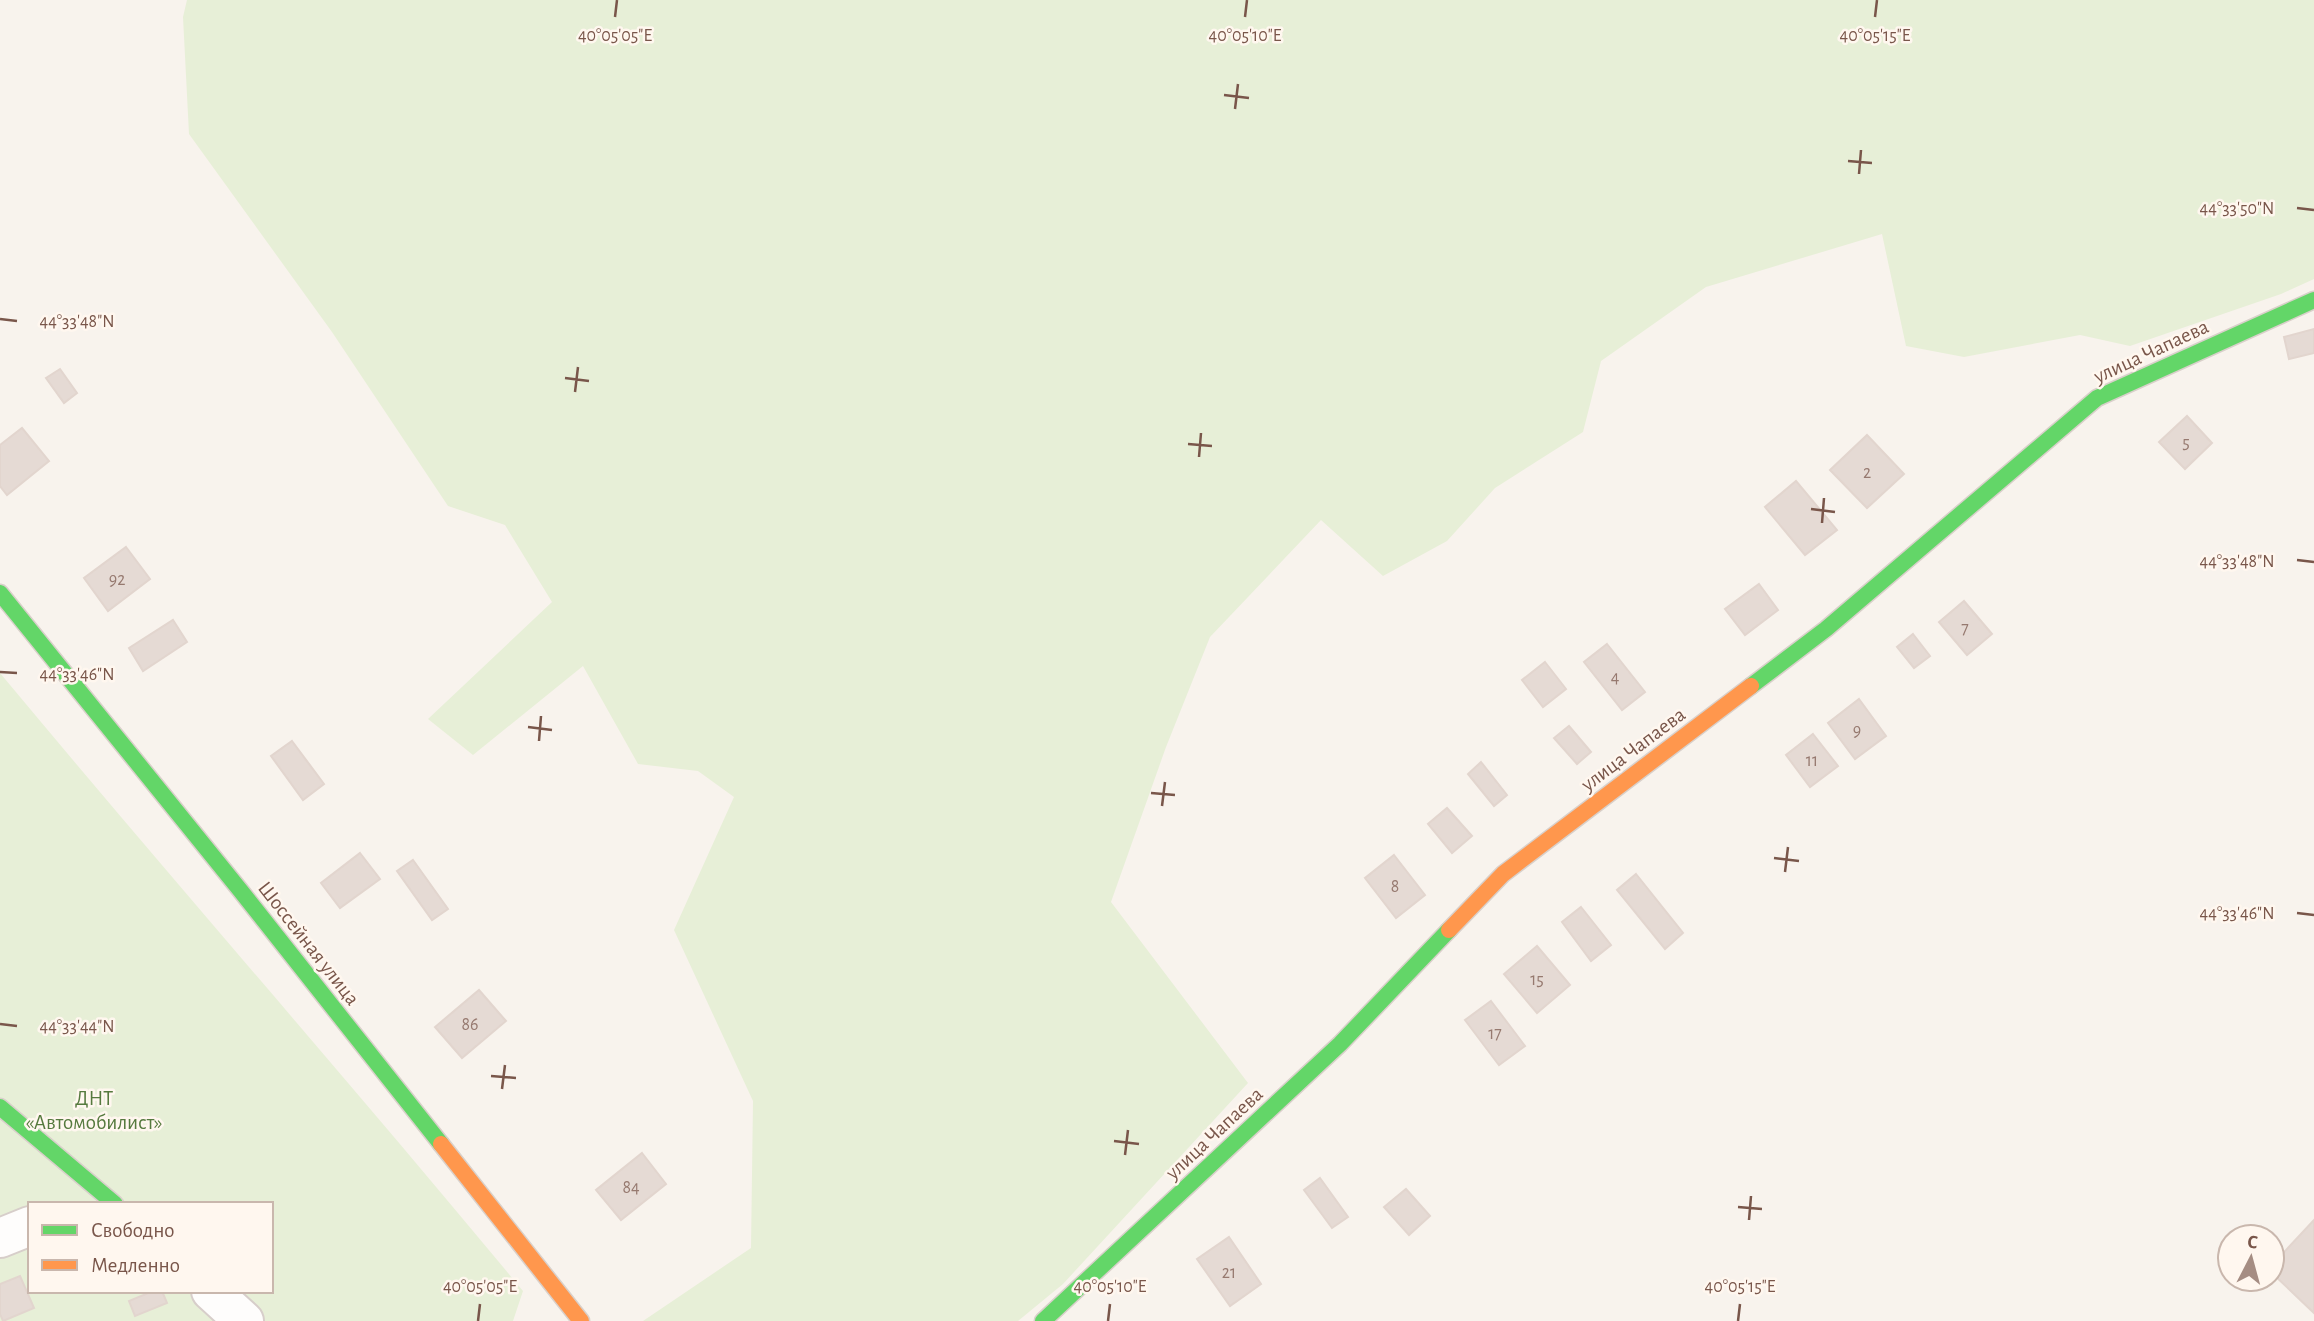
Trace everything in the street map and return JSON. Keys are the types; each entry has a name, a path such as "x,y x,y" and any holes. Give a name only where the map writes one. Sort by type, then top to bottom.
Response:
{"street":[{"name":"улица Чапаева","path":"1043,1321 1340,1044 1503,874 1826,629 2097,398 2314,300"},
{"name":"Шоссейная улица","path":"0,593 240,890 581,1321"},
{"path":"0,1107 102,1201"},
{"path":"0,1238 28,1227"},
{"path":"213,1293 244,1321"}],"green space":[{"path":"187,0 2314,0 2314,279 2281,294 2130,346 2080,335 1964,357 1906,346 1882,234 1706,287 1601,361 1583,432 1495,488 1447,541 1383,576 1321,520 1210,637 1166,747 1111,902 1248,1083 1063,1284 1018,1321 643,1321 751,1248 753,1101 674,930 734,797 698,771 638,764 583,666 473,755 428,719 552,602 505,525 448,506 332,332 189,134 183,17"},
{"name":"ДНТ «Автомобилист»","path":"0,673 523,1291 513,1321 0,1321"}],"building":[{"path":"2314,329 2314,353 2289,359 2284,337"},
{"path":"60,369 77,393 64,403 46,378"},
{"path":"2187,416 2212,443 2185,469 2159,442"},
{"path":"22,428 49,461 7,495 0,486 0,445"},
{"path":"1867,435 1904,474 1867,508 1830,470"},
{"path":"1796,481 1837,530 1805,555 1765,507"},
{"path":"126,547 150,579 108,611 84,578"},
{"path":"1759,584 1778,610 1745,635 1725,609"},
{"path":"1964,601 1992,634 1967,655 1939,622"},
{"path":"173,620 187,642 143,671 129,648"},
{"path":"1913,634 1930,656 1914,668 1897,647"},
{"path":"1607,644 1645,692 1622,710 1584,662"},
{"path":"1545,662 1566,689 1543,707 1522,680"},
{"path":"1859,699 1886,736 1855,759 1828,723"},
{"path":"1569,726 1591,752 1577,764 1554,738"},
{"path":"1813,734 1838,766 1810,787 1786,755"},
{"path":"292,741 324,784 303,800 271,756"},
{"path":"1481,762 1507,795 1494,806 1468,774"},
{"path":"1447,808 1472,836 1452,853 1428,824"},
{"path":"360,853 380,879 340,908 321,883"},
{"path":"1394,855 1425,895 1396,918 1365,878"},
{"path":"413,860 448,909 432,920 397,871"},
{"path":"1636,874 1683,933 1665,949 1617,890"},
{"path":"1581,907 1611,945 1591,961 1562,922"},
{"path":"1537,946 1570,985 1537,1013 1504,974"},
{"path":"479,990 506,1021 462,1058 435,1027"},
{"path":"1491,1001 1525,1046 1499,1065 1465,1020"},
{"path":"642,1153 666,1184 621,1220 596,1190"},
{"path":"1320,1178 1348,1217 1332,1228 1304,1190"},
{"path":"1406,1189 1430,1216 1409,1235 1384,1207"},
{"path":"2314,1220 2314,1313 2286,1286 2286,1250"},
{"path":"1229,1237 1261,1284 1230,1306 1197,1259"},
{"path":"20,1276 34,1308 3,1321 0,1314 0,1284"},
{"path":"148,1293 163,1293 167,1303 135,1316 129,1301"}],"traffic: fast":[{"path":"1751,686 1826,629 2097,398 2314,300"},
{"path":"0,593 441,1144"},
{"path":"1043,1321 1340,1044 1449,930"},
{"path":"0,1107 113,1202"}],"traffic: slow":[{"path":"1449,930 1503,874 1751,686"},
{"path":"441,1144 581,1321"}]}
